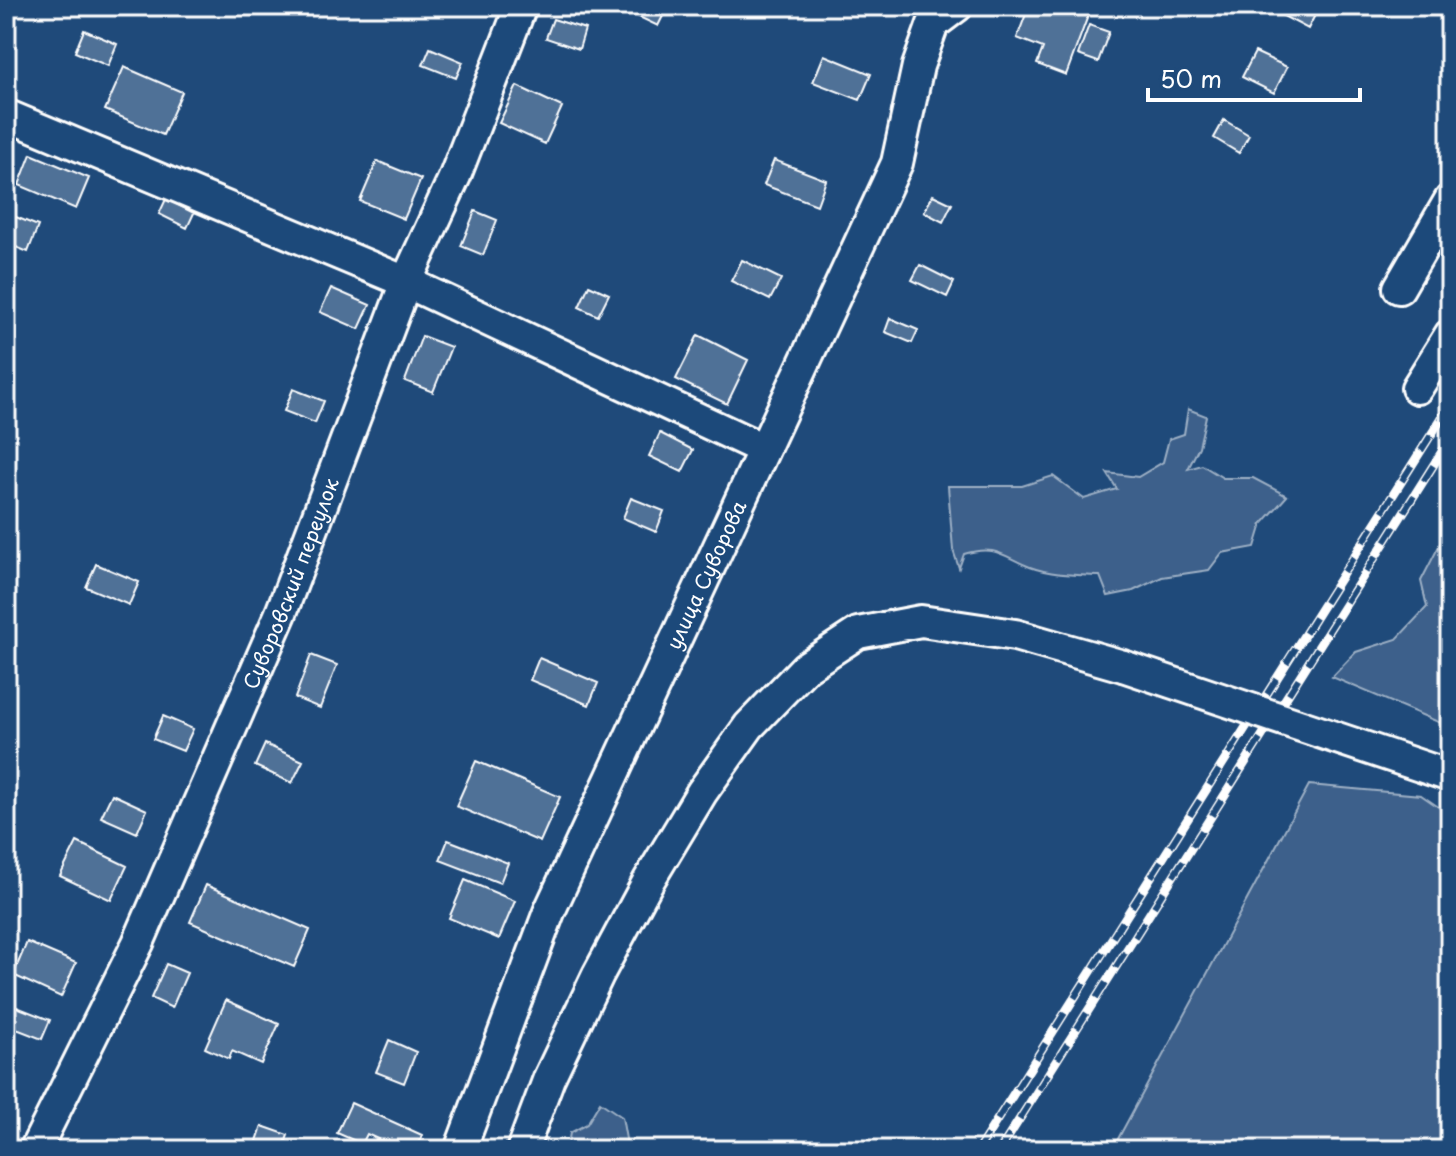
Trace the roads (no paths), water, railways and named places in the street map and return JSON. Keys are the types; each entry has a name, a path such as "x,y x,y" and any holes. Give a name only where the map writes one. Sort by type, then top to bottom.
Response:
{"street":[{"name":"Суворовский переулок","path":"35,1150 138,943 281,613 406,282 455,176 521,6"},
{"name":"улица Суворова","path":"460,1150 549,912 897,163 918,66 933,24 957,6"},
{"path":"6,115 406,282 763,449"},
{"path":"1399,288 1450,200"},
{"path":"1417,388 1450,335"},
{"path":"522,1150 549,1078 598,975 649,880 702,792 749,726 806,667 858,633 921,621 1015,635 1123,666 1450,776"}],"railway":[{"path":"978,1150 1450,405"},
{"path":"1000,1150 1450,439"}]}
